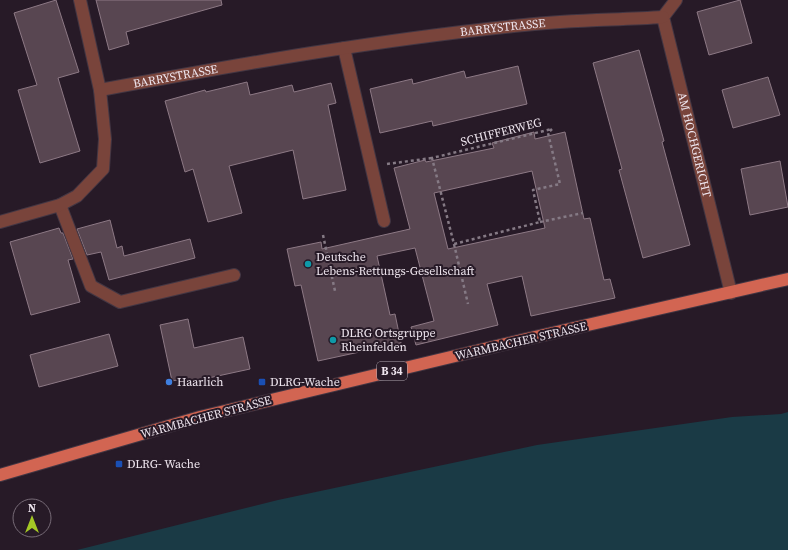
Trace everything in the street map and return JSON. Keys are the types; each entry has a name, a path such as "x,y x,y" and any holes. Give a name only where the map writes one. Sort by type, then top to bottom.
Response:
{"main road":[{"name":"WARMBACHER STRASSE","path":"0,475 200,418 522,340 788,279"}],"street":[{"path":"0,222 60,205 77,196 103,169 105,140 100,90 80,0"},
{"path":"663,17 676,0"},
{"name":"BARRYSTRASSE","path":"100,90 214,69 436,35 526,25 663,17"},
{"name":"AM HOCHGERICHT","path":"663,17 731,293"},
{"path":"344,48 370,167 384,221"},
{"path":"60,205 91,286 120,302 234,275"}],"path":[{"name":"SCHIFFERWEG","path":"370,167 432,158 552,129 548,134 560,184 533,190 540,222"},
{"path":"432,158 468,304"},
{"path":"454,244 540,222 583,213"},
{"path":"323,235 335,291"}],"water":[{"path":"788,412 788,550 77,550 278,500 537,445 732,417 781,414"}],"building":[{"path":"56,0 79,72 58,78 80,151 40,163 18,90 37,85 14,13"},
{"path":"96,0 221,0 222,5 126,32 129,44 109,50"},
{"path":"740,0 752,43 709,55 697,12"},
{"path":"639,50 690,245 643,258 619,170 622,169 593,63"},
{"path":"518,66 527,104 433,126 432,121 380,133 370,89 412,79 413,84 464,71 466,78"},
{"path":"768,77 780,115 733,128 722,90"},
{"path":"247,82 250,95 292,85 294,92 331,83 336,103 328,105 346,190 303,199 293,150 229,166 242,213 208,222 193,169 185,172 165,101 205,90 206,92"},
{"path":"534,132 535,139 565,132 584,219 590,218 604,280 610,279 615,298 531,316 522,276 487,284 498,325 416,345 411,327 434,321 415,248 377,256 390,315 395,314 401,343 318,361 301,285 295,286 287,249 321,242 322,249 410,229 394,168 425,160 426,162 494,148 492,143","holes":["532,171 545,228 448,249 434,193"]},
{"path":"780,161 788,207 750,215 741,169"},
{"path":"110,220 117,248 122,246 124,256 190,239 195,258 109,280 101,252 87,255 77,229"},
{"path":"59,228 61,233 63,233 73,259 68,260 80,302 31,315 10,242"},
{"path":"188,319 194,348 243,337 250,369 190,382 188,378 172,381 160,325"},
{"path":"109,334 118,366 39,387 30,355"}],"place":[{"name":"Deutsche Lebens-Rettungs-Gesellschaft","path":"308,264"},
{"name":"DLRG Ortsgruppe Rheinfelden","path":"333,340"},
{"name":"Haarlich","path":"169,382"},
{"name":"DLRG-Wache","path":"262,382"},
{"name":"DLRG- Wache","path":"119,464"}]}
